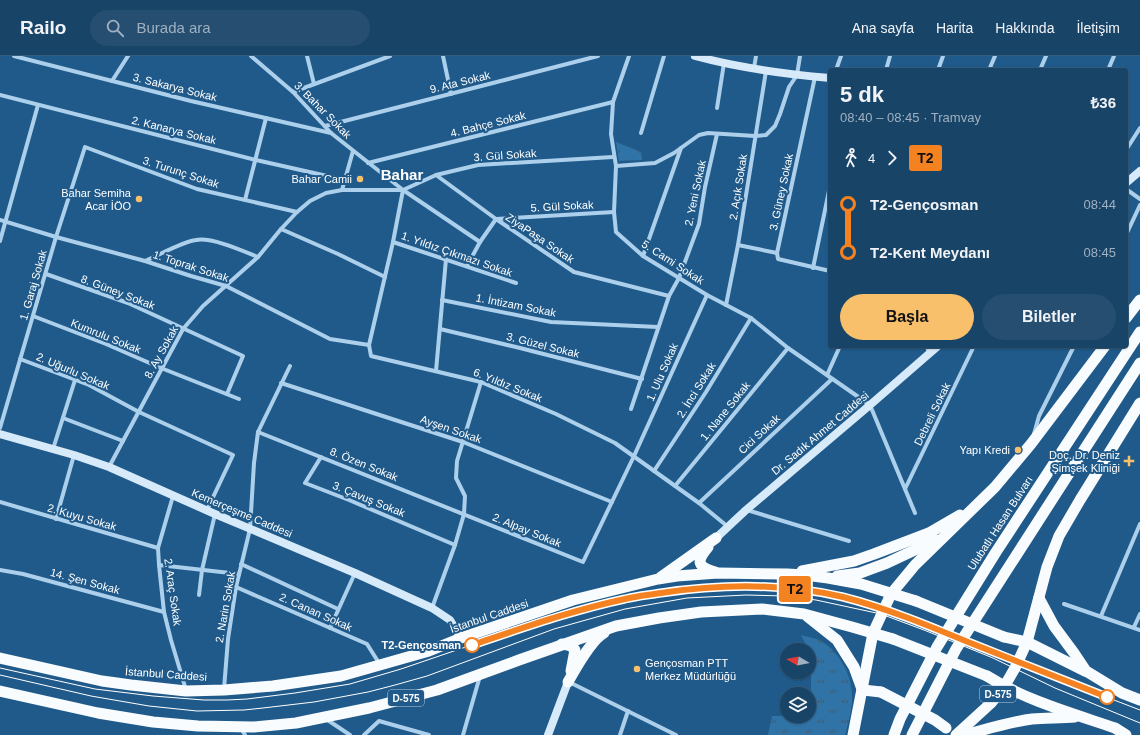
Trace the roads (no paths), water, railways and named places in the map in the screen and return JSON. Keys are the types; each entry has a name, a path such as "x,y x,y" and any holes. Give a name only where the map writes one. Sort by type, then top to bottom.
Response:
{"highway":[{"path":"1128,315 1140,300"},
{"name":"Ulubatlı Hasan Bulvarı","path":"894,735 900,719 937,647 996,552 1140,332"},
{"path":"854,735 873,633 891,594 915,565 995,487 1031,444 1103,348"},
{"path":"912,735 956,649 1140,363"},
{"path":"1027,642 1047,567 1059,536 1140,403"},
{"path":"787,574 854,561 874,554 928,533 976,506"},
{"path":"716,538 701,556 700,564 703,567 718,573"},
{"path":"658,579 716,538"},
{"path":"828,578 860,573 887,563 942,538"},
{"name":"İstanbul Caddesi","path":"0,658 102,681 131,685 186,690 224,690 273,686 341,676 429,651 461,638 573,600 658,579 718,573 787,574 828,578 861,584 916,601 1004,637 1027,642 1086,671 1122,693 1140,700"},
{"path":"1038,598 1054,626 1086,671"},
{"name":"D-575","path":"0,691 67,707 126,718 198,728 243,731 369,708 436,690 616,626 659,618 724,611 762,609 804,614"},
{"path":"804,614 893,640 987,676 1004,687 1032,700 1115,728 1126,735"},
{"path":"804,614 837,640 854,667 863,690"},
{"path":"568,682 599,635 616,626"},
{"name":"D-575","path":"956,735 991,703 1004,687 1019,662 1027,642"},
{"path":"562,644 571,646 575,650 568,682"},
{"path":"863,690 881,692 935,720 948,731"},
{"path":"965,735 1019,721 1046,718 1082,717"}],"main road":[{"path":"694,56 720,60 766,71 828,78"},
{"path":"1128,181 1140,171"},
{"name":"Dr. Sadık Ahmet Caddesi","path":"716,538 727,526 870,405 928,350"},
{"name":"Kemerçeşme Caddesi","path":"0,434 74,455 109,467 173,496 355,573 432,608 450,620 461,638"},
{"path":"548,735 568,682"}],"street":[{"name":"3. Sakarya Sokak","path":"15,56 112,81 331,133"},
{"path":"112,81 128,56"},
{"name":"3. Bahar Sokak","path":"251,56 293,92 331,133 402,190 480,242"},
{"path":"307,56 314,84"},
{"path":"293,92 390,56"},
{"path":"443,56 451,94"},
{"name":"9. Ata Sokak","path":"325,126 598,56"},
{"name":"5. Cami Sokak","path":"629,56 613,102 611,134 613,157 616,166 614,212 616,232 643,256 707,295 751,318 788,348 870,405"},
{"path":"642,134 664,56"},
{"path":"754,69 756,56"},
{"path":"616,166 655,163 674,153 699,135 708,133 755,136 766,135 774,126 780,114 789,87 797,75 800,56"},
{"path":"837,68 841,56"},
{"path":"887,68 890,56"},
{"path":"939,68 943,56"},
{"path":"990,68 995,56"},
{"path":"1041,68 1046,56"},
{"path":"1109,68 1114,56"},
{"path":"717,108 720,60"},
{"name":"2. Açık Sokak","path":"726,305 738,245 766,71"},
{"name":"3. Güney Sokak","path":"777,253 815,76"},
{"name":"2. Kanarya Sokak","path":"0,95 256,160 345,180"},
{"name":"4. Bahçe Sokak","path":"368,162 613,102"},
{"path":"0,241 38,105"},
{"path":"246,200 266,118"},
{"path":"1128,147 1140,128"},
{"name":"2. Yeni Sokak","path":"679,278 699,224 705,187 717,134"},
{"name":"3. Turunç Sokak","path":"84,147 197,189 297,212"},
{"name":"1. Garaj Sokak","path":"0,428 84,147"},
{"path":"643,256 681,148"},
{"path":"342,190 354,151"},
{"name":"3. Gül Sokak","path":"402,190 436,175 478,165 613,157"},
{"name":"ZiyaPaşa Sokak","path":"436,175 496,219 574,272 669,296"},
{"name":"8. Ay Sokak","path":"109,467 183,328 203,306 258,257 297,212 310,201 326,194 342,190 402,190"},
{"path":"369,345 393,242 402,190"},
{"path":"1128,190 1140,199"},
{"path":"813,268 828,196"},
{"path":"1128,231 1140,205"},
{"name":"5. Gül Sokak","path":"496,219 614,212"},
{"path":"467,266 480,242 496,219"},
{"name":"1. Toprak Sokak","path":"0,220 145,261 226,286 330,339 369,345"},
{"path":"281,229 385,277"},
{"path":"145,261 182,244 197,239 217,242 258,257"},
{"name":"1. Yıldız Çıkmazı Sokak","path":"393,242 516,283"},
{"path":"738,245 777,253 778,259 828,271"},
{"path":"436,371 446,259"},
{"name":"8. Güney Sokak","path":"46,274 128,303 243,356 227,394"},
{"path":"631,409 669,296 679,278"},
{"name":"1. Ulu Sokak","path":"583,562 634,456 707,295"},
{"name":"1. İntizam Sokak","path":"442,300 551,322 658,327"},
{"name":"Kumrulu Sokak","path":"33,316 106,344 239,399"},
{"name":"2. İnci Sokak","path":"654,471 706,392 751,318"},
{"name":"3. Güzel Sokak","path":"440,329 642,379"},
{"name":"6. Yıldız Sokak","path":"369,345 371,356 481,382 615,443 699,503 727,526"},
{"name":"1. Nane Sokak","path":"675,486 788,348"},
{"path":"826,375 839,348"},
{"name":"Debreli Sokak","path":"905,489 973,348"},
{"path":"1031,444 1039,416 1073,348"},
{"name":"2. Uğurlu Sokak","path":"20,359 89,385 139,412 233,455 207,510"},
{"name":"2. Narin Sokak","path":"224,690 228,639 236,587 250,529 254,463 258,432 290,366"},
{"name":"Cici Sokak","path":"699,503 832,378"},
{"path":"53,449 75,380"},
{"path":"432,608 455,545 464,514 465,496 456,478 457,461 481,382"},
{"name":"Ayşen Sokak","path":"281,383 463,442 612,502"},
{"path":"870,405 915,513"},
{"path":"63,418 123,441"},
{"name":"8. Özen Sokak","path":"258,432 464,514"},
{"path":"56,519 74,455"},
{"name":"3. Çavuş Sokak","path":"321,457 305,484 349,500 455,545"},
{"name":"2. Araç Sokak","path":"173,496 158,548 159,565 164,612 186,690"},
{"name":"2. Kuyu Sokak","path":"0,502 158,548"},
{"path":"746,510 849,541"},
{"path":"200,595 202,570 215,514"},
{"name":"2. Alpay Sokak","path":"464,514 583,562"},
{"path":"1101,616 1140,524"},
{"path":"241,564 338,609"},
{"path":"159,565 239,574"},
{"name":"14. Şen Sokak","path":"0,570 23,574 164,612"},
{"path":"330,628 355,573"},
{"name":"2. Canan Sokak","path":"236,587 367,644 380,665"},
{"path":"1064,604 1140,630"},
{"path":"1134,627 1140,614"},
{"path":"463,735 480,674"},
{"path":"568,682 673,734"},
{"path":"620,735 628,711"},
{"path":"324,717 350,735"},
{"path":"364,735 379,721 429,735"}],"tram line":[{"path":"0,668 95,689 204,700 247,699 350,684 401,669 548,619 626,599 690,589 741,586 787,588 841,597 881,609"},
{"name":"T2","path":"472,645 548,619 626,599 690,589 741,586 787,588 841,597 898,614 1107,697"},
{"path":"0,675 91,696 149,706 197,711 244,710 314,702 368,692 395,685 427,676 554,629 625,609 687,598 746,595 786,596 816,600 881,614 993,658 1055,688 1140,723"},
{"path":"976,645 1140,710"}],"place":[{"name":"Bahar Camii","path":"360,179"},
{"name":"Bahar Semiha Acar İÖO","path":"139,199"},
{"name":"Yapı Kredi","path":"1018,450"},
{"name":"Doç. Dr. Deniz Şimşek Kliniği","path":"1129,461"},
{"name":"T2-Gençosman","path":"472,645"},
{"name":"Gençosman PTT Merkez Müdürlüğü","path":"637,669"}],"district":[{"name":"Bahar","path":"402,175"}]}
